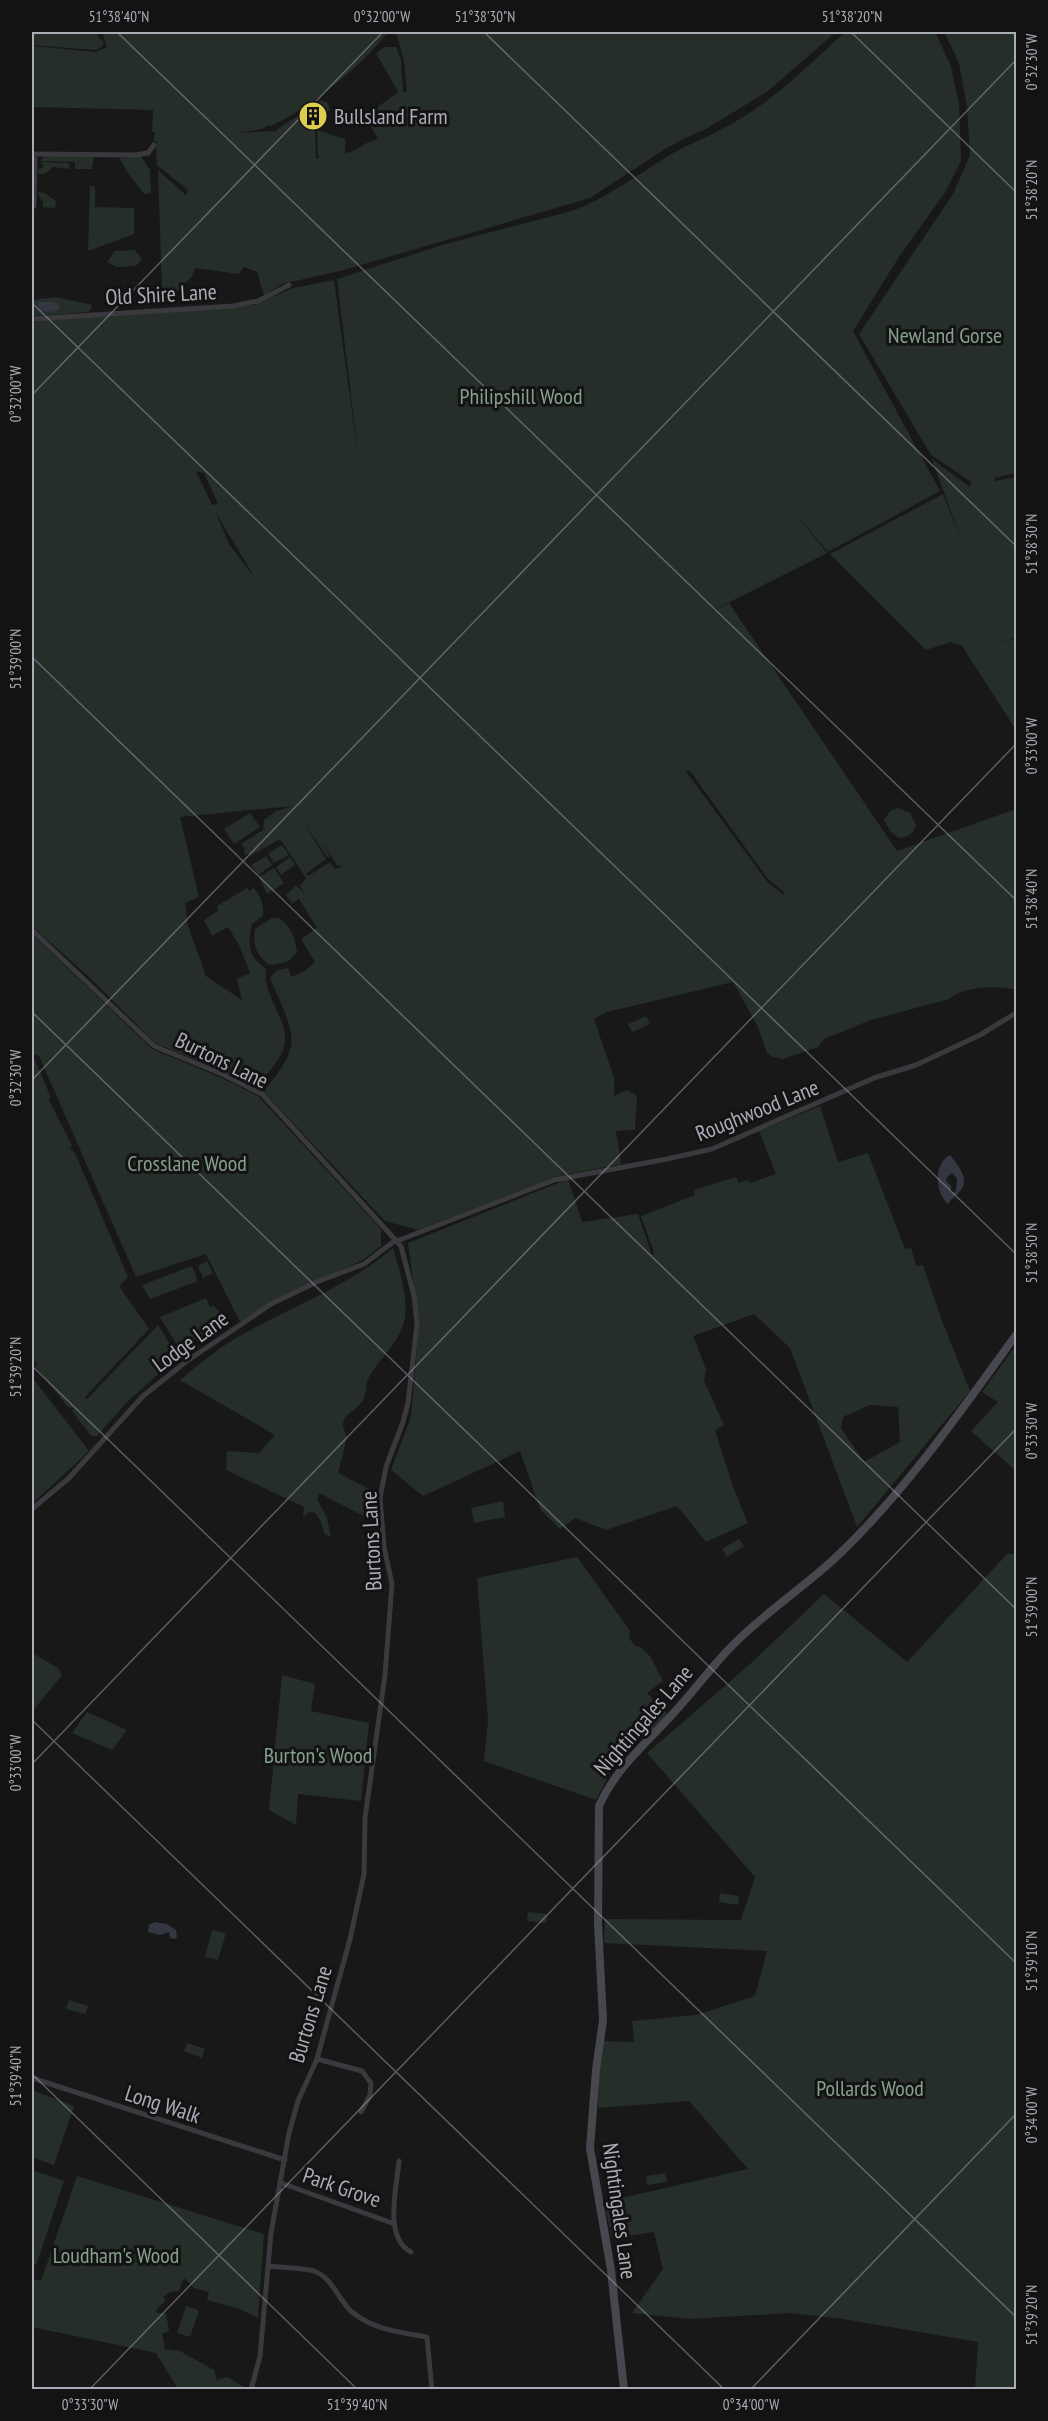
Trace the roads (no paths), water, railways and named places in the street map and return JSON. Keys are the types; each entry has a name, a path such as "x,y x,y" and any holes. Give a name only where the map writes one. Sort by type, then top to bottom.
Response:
{"main road":[{"name":"Nightingales Lane","path":"624,2390 611,2270 590,2148 596,2070 603,2020 598,1924 599,1806 623,1766 670,1717 730,1648 833,1560 900,1490 992,1372 1017,1335"}],"street":[{"path":"35,206 33,154 136,155 148,153 154,145"},
{"name":"Old Shire Lane","path":"32,319 233,306 258,301 289,285"},
{"name":"Burtons Lane","path":"32,930 154,1046 222,1074 261,1094 396,1240 405,1257 414,1296 417,1324 408,1403 404,1422 386,1467 380,1498 384,1547 392,1584 385,1674 368,1790 364,1874 350,1939 316,2059 298,2101 285,2160 271,2233 260,2356 251,2390"},
{"name":"Roughwood Lane","path":"396,1240 554,1180 579,1173 647,1163 712,1149 874,1078 916,1065 980,1035 1017,1013"},
{"name":"Lodge Lane","path":"32,1509 69,1478 143,1396 195,1355 271,1304 319,1281 364,1264 396,1240"},
{"path":"316,2059 362,2071 371,2082 370,2095 361,2112"},
{"name":"Long Walk","path":"32,2078 285,2160"},
{"name":"Park Grove","path":"399,2161 392,2223 403,2247 411,2252"},
{"name":"Park Grove","path":"281,2183 392,2223"},
{"path":"268,2266 315,2271 324,2277 351,2311 370,2324 387,2330 427,2337"},
{"path":"431,2331 427,2337 432,2390"}],"place":[{"name":"Bullsland Farm","path":"313,116"}],"park label":[{"name":"Newland Gorse","path":"945,335"},
{"name":"Philipshill Wood","path":"521,396"},
{"name":"Crosslane Wood","path":"187,1163"},
{"name":"Burton's Wood","path":"318,1755"},
{"name":"Pollards Wood","path":"870,2088"},
{"name":"Loudham's Wood","path":"116,2255"}]}
